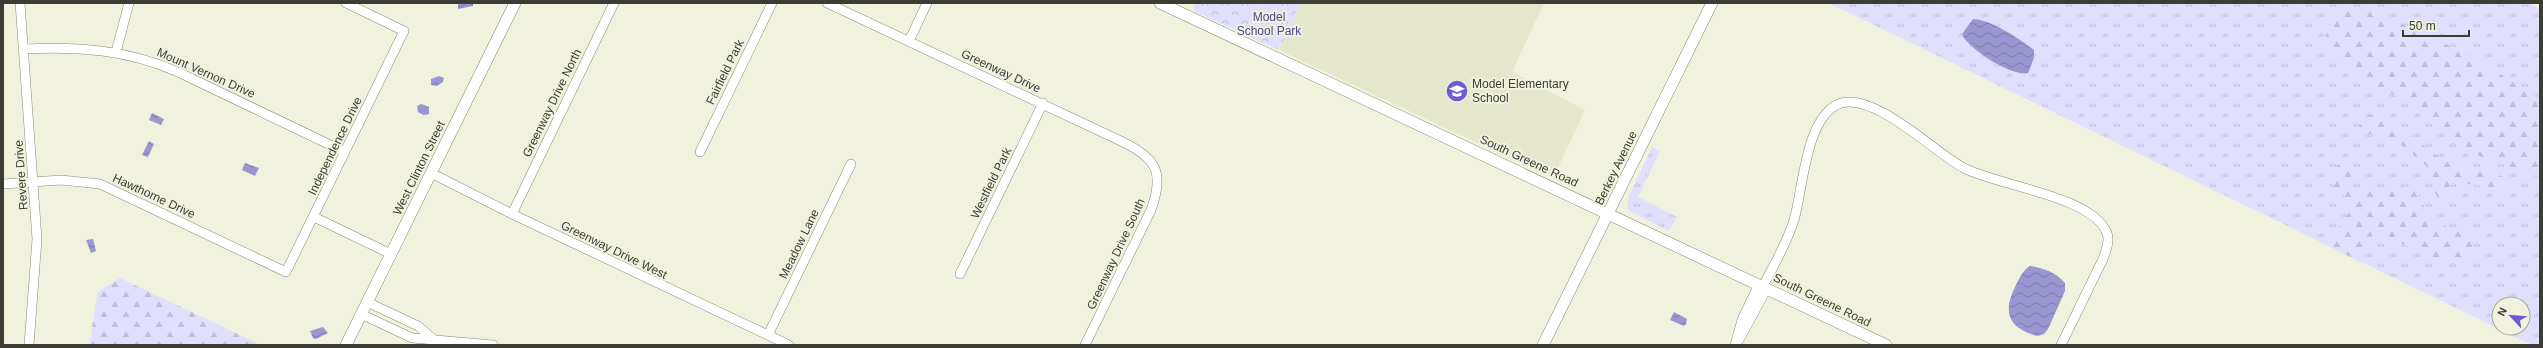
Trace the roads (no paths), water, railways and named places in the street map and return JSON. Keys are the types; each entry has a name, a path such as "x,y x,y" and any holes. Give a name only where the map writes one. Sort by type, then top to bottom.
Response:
{"street":[{"name":"Revere Drive","path":"20,3 37,239 29,345"},
{"path":"116,52 129,3"},
{"name":"Independence Drive","path":"286,272 404,31 346,3"},
{"name":"West Clinton Street","path":"346,345 515,3"},
{"name":"Greenway Drive North","path":"512,214 614,3"},
{"name":"Fairfield Park","path":"700,152 772,3"},
{"name":"Greenway Drive","path":"827,3 1043,103 1142,152 1150,158 1156,170"},
{"path":"909,41 927,3"},
{"name":"South Greene Road","path":"1160,3 1609,213 1886,345"},
{"name":"Berkey Avenue","path":"1543,345 1712,3"},
{"name":"Mount Vernon Drive","path":"24,49 77,47 116,52 151,61 178,72 345,152"},
{"name":"Westfield Park","path":"960,274 1043,103"},
{"path":"1735,345 1750,324 1763,286 1791,229 1805,161 1823,119 1830,110 1840,104 1860,104 1908,126 1946,157 1980,176 2057,197 2088,213 2103,225 2108,234 2108,246 2061,345"},
{"name":"Meadow Lane","path":"768,335 851,164"},
{"name":"Greenway Drive South","path":"1085,345 1151,210 1158,188 1156,170"},
{"name":"Greenway Drive West","path":"431,173 512,214 789,345"},
{"name":"Hawthorne Drive","path":"3,184 34,182 87,182 112,188 286,272"},
{"path":"314,217 391,254"},
{"path":"367,302 418,326 431,342"},
{"path":"361,314 412,338 431,342 493,345"}],"water":[{"path":"458,3 473,3 473,6 458,9"},
{"path":"1973,19 1988,22 1996,26 2013,35 2034,50 2034,58 2028,73 2012,71 1991,61 1973,47 1962,34"},
{"path":"439,76 444,78 443,82 437,86 431,85 431,79"},
{"path":"421,104 429,107 429,114 424,115 418,112 417,106"},
{"path":"152,113 164,119 161,125 149,120"},
{"path":"149,141 154,144 148,157 142,155"},
{"path":"245,163 259,168 255,176 242,170"},
{"path":"93,239 96,251 91,253 86,240"},
{"path":"2030,266 2040,268 2058,276 2065,283 2065,291 2048,329 2044,334 2037,336 2027,333 2014,323 2010,318 2009,311 2009,303 2016,285 2020,277"},
{"path":"1674,312 1687,319 1684,326 1670,320"},
{"path":"323,327 328,333 316,339 313,338 310,331"}],"place":[{"name":"Model Elementary School","path":"1457,91"}],"park label":[{"name":"Model School Park","path":"1269,24"}]}
